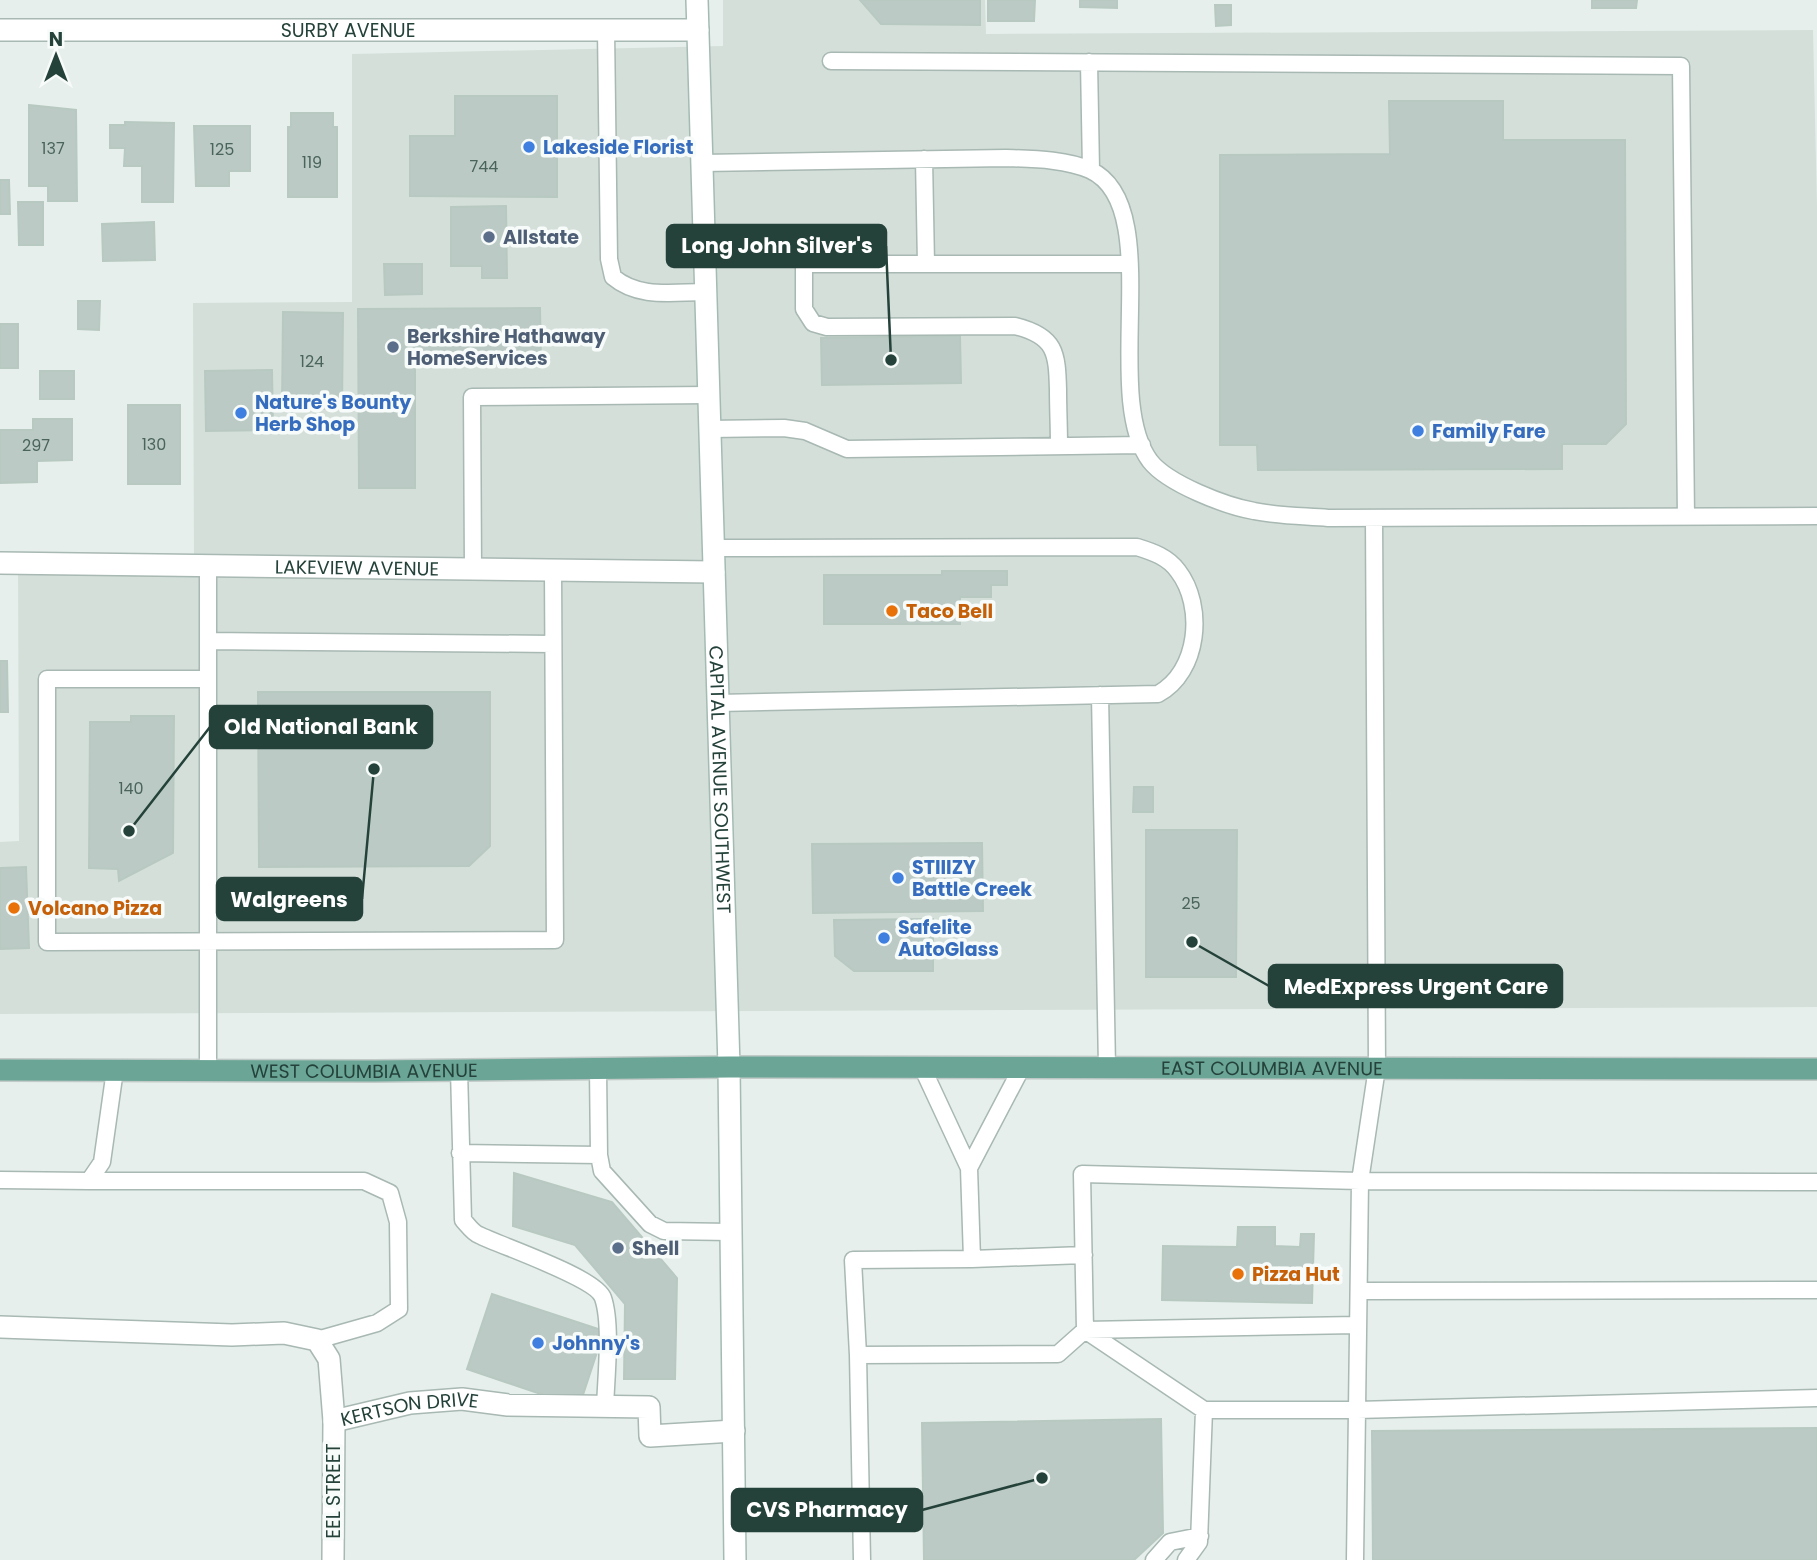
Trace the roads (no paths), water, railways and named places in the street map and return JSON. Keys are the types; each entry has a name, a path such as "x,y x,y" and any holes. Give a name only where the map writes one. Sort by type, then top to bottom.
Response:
{"main road":[{"name":"EAST COLUMBIA AVENUE","path":"729,1067 1817,1069"},
{"name":"WEST COLUMBIA AVENUE","path":"0,1070 729,1067"}],"street":[{"name":"CAPITAL AVENUE SOUTHWEST","path":"697,0 729,1067 735,1560"},
{"name":"SURBY AVENUE","path":"0,30 698,30"},
{"name":"LAKEVIEW AVENUE","path":"0,563 714,572"},
{"path":"0,1328 232,1335 284,1333 317,1340"},
{"name":"KERTSON DRIVE","path":"317,1340 329,1359 334,1421 410,1404 462,1399 508,1405 649,1407 650,1436 734,1431"},
{"name":"EEL STREET","path":"333,1560 334,1421"}],"lane":[{"path":"606,30 609,259 612,277 626,288 645,293 705,292"},
{"path":"831,61 1681,66 1686,517"},
{"path":"1089,62 1091,170"},
{"path":"924,159 926,264"},
{"path":"702,163 1018,159 1091,170 1118,195 1127,222 1131,390 1136,432 1142,445 1151,462 1182,487 1252,511 1328,518 1817,516"},
{"path":"1059,446 1057,355 1048,341 1034,330 1015,326 827,327 813,323 804,309 804,264 1128,264"},
{"path":"473,569 472,397 709,395"},
{"path":"709,429 805,430 848,449 1142,445"},
{"path":"1355,1560 1360,1181 1377,1068 1374,518"},
{"path":"713,548 1137,547 1157,553 1177,569 1190,590 1194,618 1192,645 1186,668 1173,686 1158,694 718,703"},
{"path":"208,565 208,1070"},
{"path":"208,679 47,679 47,942 555,940 553,570"},
{"path":"208,641 553,644"},
{"path":"1100,695 1107,1067"},
{"path":"922,1067 969,1168 972,1259"},
{"path":"969,1168 1022,1067"},
{"path":"598,1069 601,1171 650,1224 664,1231 731,1232"},
{"path":"89,1181 102,1162 115,1070"},
{"path":"459,1070 463,1220 475,1234 573,1275 603,1297 607,1350 605,1407"},
{"path":"460,1153 599,1155"},
{"path":"1085,1330 1082,1174 1360,1181 1817,1182"},
{"path":"0,1180 364,1181 390,1193 398,1222 399,1309 377,1323 317,1340"},
{"path":"862,1560 858,1355 852,1260 1084,1255"},
{"path":"1359,1291 1817,1290"},
{"path":"858,1355 1058,1354 1085,1330 1357,1325"},
{"path":"1085,1330 1204,1410 1357,1410 1817,1398"},
{"path":"1186,1560 1200,1536 1204,1410"},
{"path":"1154,1560 1170,1542 1200,1536"}],"place":[{"name":"Lakeside Florist","path":"529,147"},
{"name":"Allstate","path":"489,237"},
{"name":"Berkshire Hathaway HomeServices","path":"393,347"},
{"name":"Long John Silver's","path":"891,360"},
{"name":"Nature's Bounty Herb Shop","path":"241,413"},
{"name":"Family Fare","path":"1418,431"},
{"name":"Taco Bell","path":"892,611"},
{"name":"Walgreens","path":"374,769"},
{"name":"Old National Bank","path":"129,831"},
{"name":"STIIIZY Battle Creek","path":"898,878"},
{"name":"Volcano Pizza","path":"14,908"},
{"name":"Safelite AutoGlass","path":"884,938"},
{"name":"MedExpress Urgent Care","path":"1192,942"},
{"name":"Shell","path":"618,1248"},
{"name":"Pizza Hut","path":"1238,1274"},
{"name":"Johnny's","path":"538,1343"},
{"name":"CVS Pharmacy","path":"1042,1478"}]}
